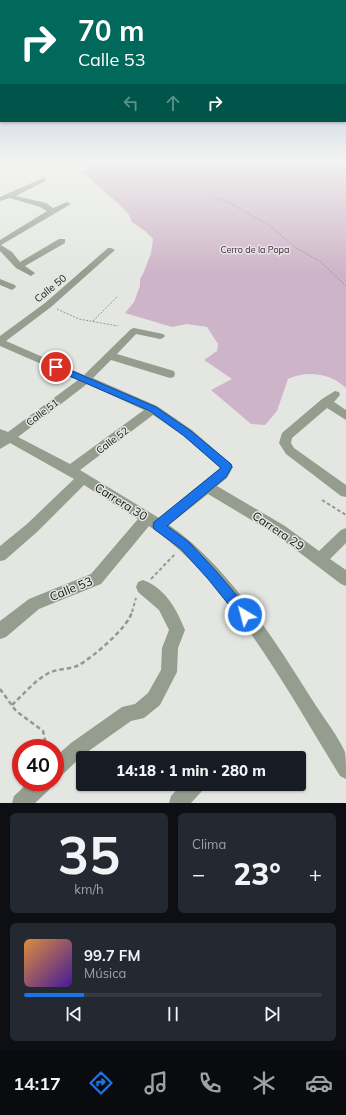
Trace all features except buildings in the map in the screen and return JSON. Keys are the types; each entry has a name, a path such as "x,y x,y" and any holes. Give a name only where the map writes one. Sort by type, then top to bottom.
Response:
{"street":[{"path":"15,197 43,205 53,211"},
{"path":"0,243 67,204"},
{"path":"19,266 62,241"},
{"path":"0,247 10,254 19,266 31,273"},
{"name":"Calle 50","path":"0,341 48,305 111,250"},
{"path":"0,282 12,287"},
{"name":"Calle 51","path":"3,438 85,380 111,356 134,331 160,336"},
{"path":"0,341 153,409"},
{"path":"111,356 170,374"},
{"path":"346,416 331,398 286,436 285,443 290,451 346,492"},
{"name":"Calle 53","path":"0,630 34,604 96,579 140,525 153,522 207,487 223,474 227,467 188,433 153,409"},
{"name":"Calle 52","path":"70,471 153,409"},
{"name":"Carrera 30","path":"3,438 83,478 153,522 185,545 236,602 273,654 346,770"},
{"path":"0,555 32,528 83,478"},
{"name":"Carrera 29","path":"207,487 280,530 346,579"},
{"path":"320,560 346,534"},
{"path":"64,761 89,740 128,713 138,712 154,699 169,672 170,648 177,630 170,611 163,601 143,587"},
{"path":"21,803 34,791"},
{"path":"178,803 189,791"}],"path":[{"path":"215,197 228,202 270,226 296,248 321,262 346,286"},
{"path":"93,321 118,296"},
{"path":"48,305 73,317 118,326"},
{"path":"322,500 346,515"},
{"path":"12,705 45,675 55,670 79,665 130,621 133,611 132,605 143,587 185,545"},
{"path":"0,689 16,711 43,731 45,739"}],"green space":[{"name":"Cerro de la Popa","path":"111,197 346,197 346,388 333,379 318,374 303,374 295,376 288,379 277,411 265,425 251,424 211,390 232,379 204,360 217,351 218,344 207,327 187,324 172,327 125,313 134,302 140,286 140,279 151,253 153,239 132,222 129,215"}],"route":[{"path":"56,367 153,409 188,433 227,467 223,474 158,526 185,545 236,602 245,615"}]}
